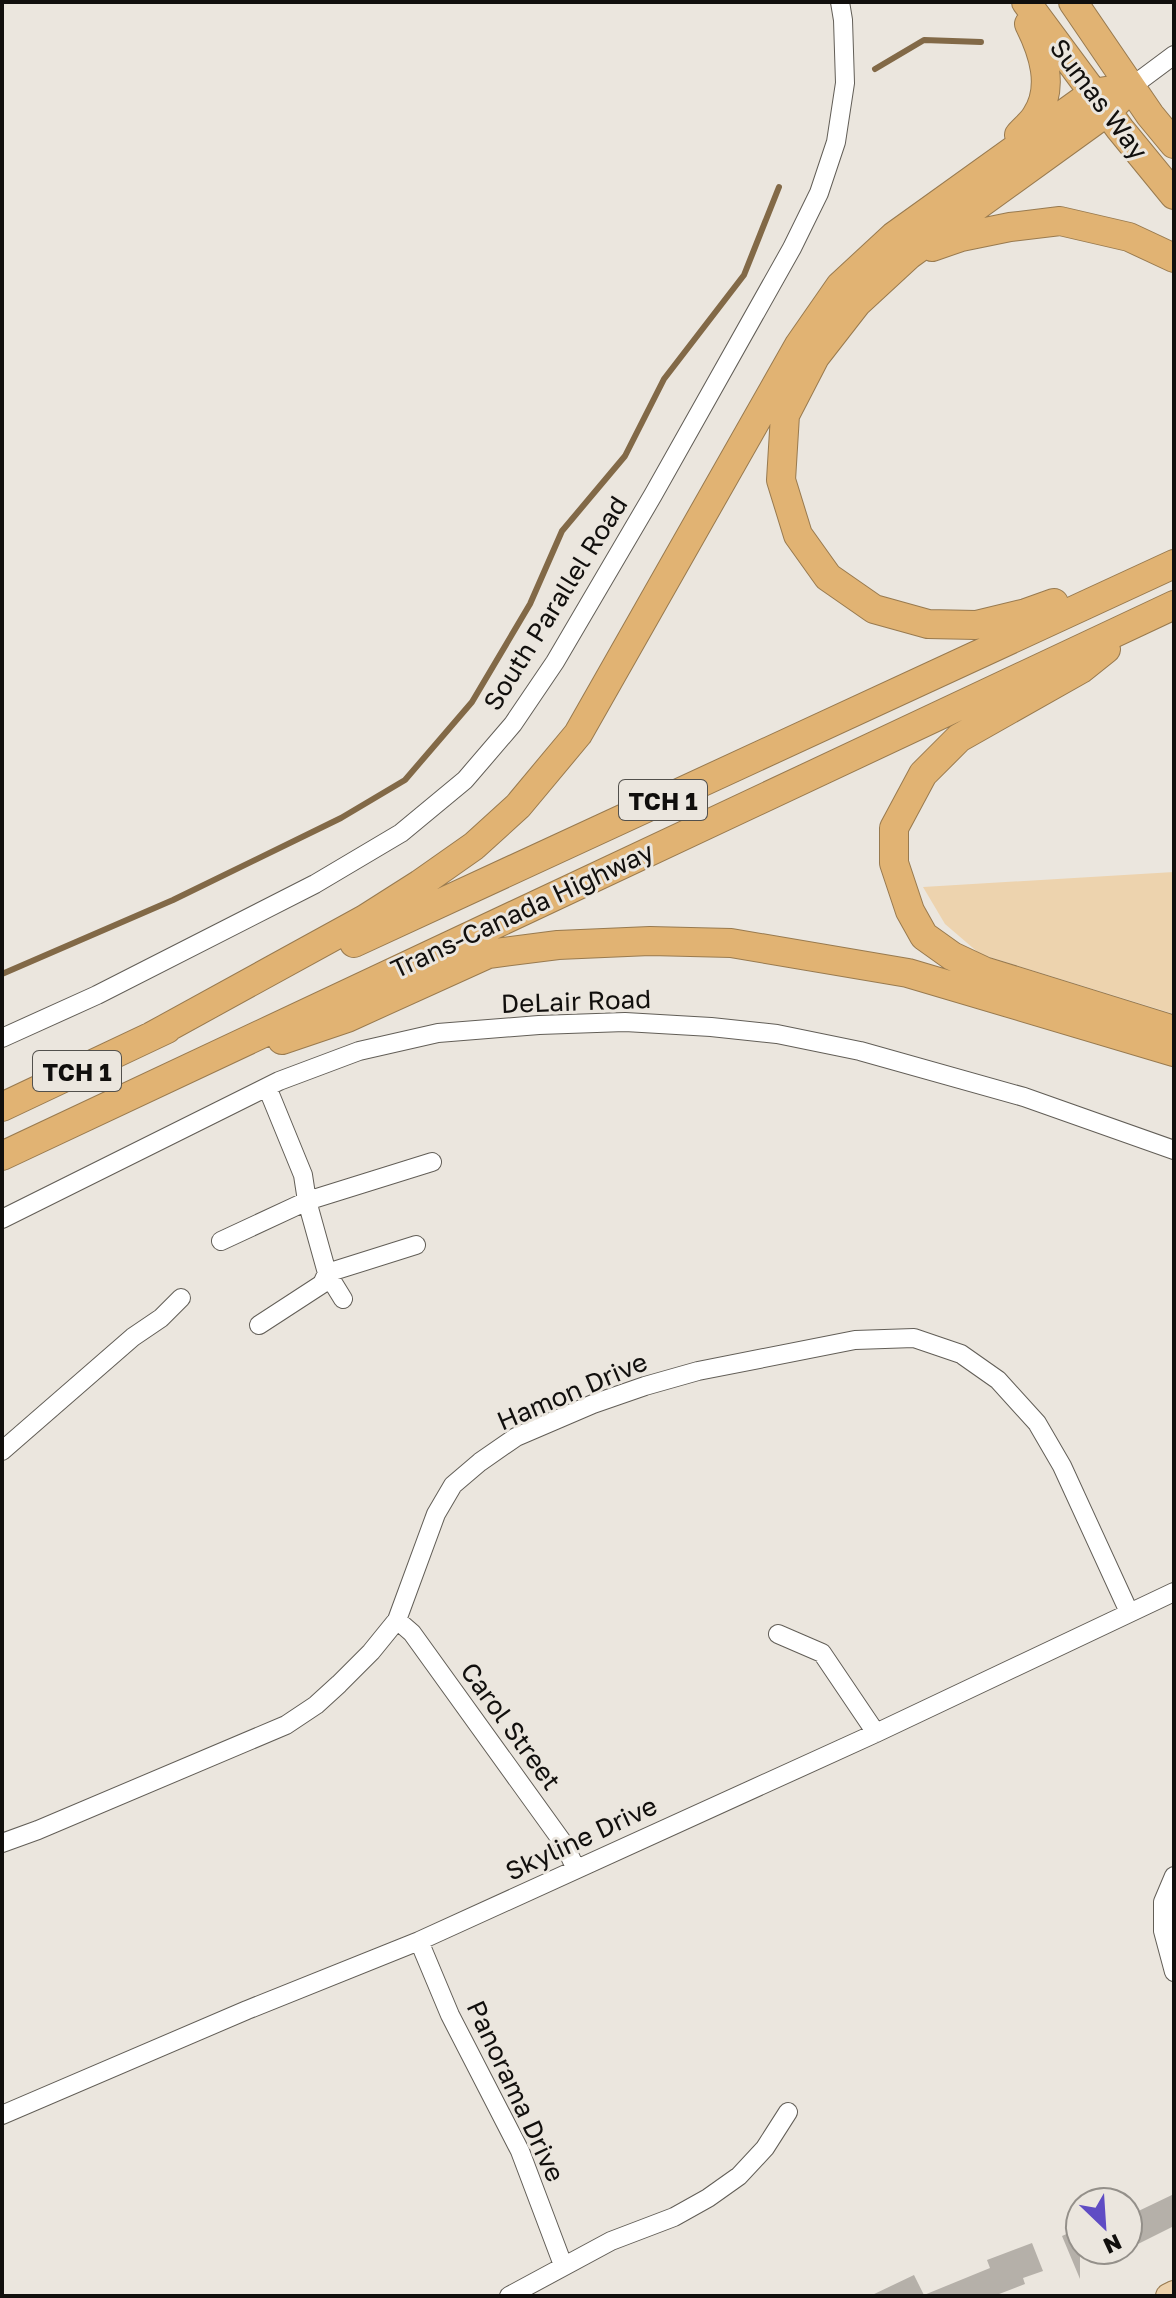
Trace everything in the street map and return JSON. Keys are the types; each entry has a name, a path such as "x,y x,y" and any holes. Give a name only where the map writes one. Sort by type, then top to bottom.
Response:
{"highway":[{"path":"995,162 1037,115 1045,90 1042,49 1018,2"},
{"name":"Sumas Way","path":"1026,2 1100,103 1174,195"},
{"name":"Sumas Way","path":"1073,2 1174,144"},
{"path":"152,1036 387,905 474,846 518,806 578,734 799,345 840,286 894,236 995,162 1131,87"},
{"path":"1100,103 1072,136 909,255 857,303 815,357 785,415 781,480 798,535 828,577 874,609 928,624 976,625 1026,613 1174,558"},
{"path":"909,255 961,237 1060,221 1129,237 1174,258"},
{"name":"Trans-Canada Highway","path":"2,1107 1174,564"},
{"name":"Trans-Canada Highway","path":"2,1156 1174,605"},
{"path":"1145,618 1081,669 959,738 923,774 894,828 894,863 910,911 924,936 952,956 998,976 1174,1030"},
{"path":"145,1087 347,1018 488,954 558,945 650,941 731,943 908,973 1174,1052"}],"main road":[{"path":"1168,2296 1174,2293"}],"street":[{"name":"South Parallel Road","path":"2,1038 97,995 315,884 401,833 465,780 513,724 555,662 653,495 792,248 819,193 836,142 845,83 840,2"},
{"path":"1131,87 1174,55"},
{"name":"DeLair Road","path":"2,1219 267,1087 359,1051 438,1033 539,1025 625,1022 777,1034 860,1051 1024,1097 1174,1150"},
{"path":"267,1087 303,1175 327,1273 343,1299"},
{"path":"221,1241 307,1201 432,1162"},
{"path":"259,1325 322,1284 327,1273 416,1245"},
{"path":"2,1451 181,1298"},
{"name":"Hamon Drive","path":"2,1843 286,1725 316,1705 371,1652 397,1620 436,1514 453,1485 516,1437 606,1400 698,1371 855,1340 914,1338 961,1354 998,1380 1037,1423 1062,1466 1129,1612"},
{"name":"Skyline Drive","path":"2,2115 247,2010 419,1941 876,1733 1174,1592"},
{"name":"Carol Street","path":"397,1620 412,1633 564,1844 576,1869"},
{"path":"778,1634 822,1653 876,1733"},
{"path":"1174,1876 1163,1902 1163,1931 1174,1972"},
{"name":"Panorama Drive","path":"419,1941 450,2015 520,2151 563,2265"},
{"path":"509,2296 611,2241 674,2217 708,2198 739,2176 765,2148 788,2112"}],"shaded area":[{"path":"1174,872 1174,1014 980,954 945,924 923,887"}],"building":[{"path":"1174,2194 1174,2226 1144,2241 1144,2208"},
{"path":"1032,2243 1043,2271 1023,2278 1025,2284 994,2296 870,2296 914,2275 924,2295 990,2268 987,2260"}],"waterway":[{"path":"875,69 924,40 981,42"},
{"path":"2,974 173,900 341,818 405,780 472,702 530,604 562,531 625,456 664,379 744,275 779,187"}]}
